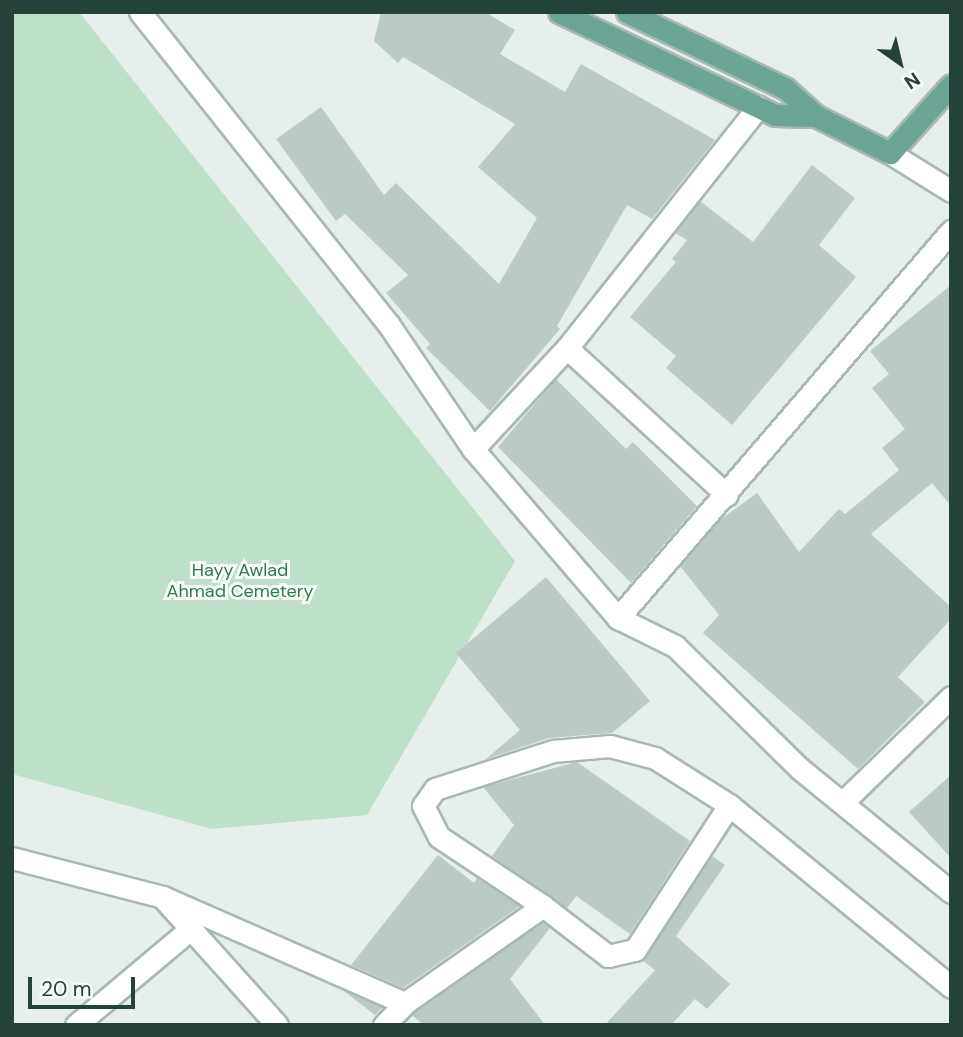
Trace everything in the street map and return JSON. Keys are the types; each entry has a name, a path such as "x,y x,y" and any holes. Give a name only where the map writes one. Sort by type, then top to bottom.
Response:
{"main road":[{"path":"559,12 775,115 816,116"},
{"path":"627,12 786,89 816,116 890,153 951,85"}],"street":[{"path":"140,12 389,325 473,449 618,618 674,646 738,713 951,892"},
{"path":"473,449 567,348 758,107"},
{"path":"890,153 951,191"},
{"path":"618,618 727,495 951,230"},
{"path":"567,348 727,495"},
{"path":"843,802 951,697"},
{"path":"729,805 635,950 608,956 542,906 439,837 424,806 435,789 554,751 610,746 655,758 729,805 951,986"},
{"path":"12,858 163,897 405,1003"},
{"path":"163,897 188,931 277,1025"},
{"path":"384,1025 405,1003 542,906"},
{"path":"76,1025 188,931"}],"green space":[{"name":"Hayy Awlad Ahmad Cemetery","path":"12,12 79,12 515,561 367,815 212,829 12,774"}],"building":[{"path":"381,12 485,12 515,30 500,54 565,92 581,64 715,140 652,219 627,205 557,326 560,329 490,411 426,348 430,344 386,293 408,275 345,214 336,221 276,139 321,107 384,195 396,183 499,284 537,218 478,167 515,124 403,57 398,63 374,41"},
{"path":"812,165 855,198 819,245 856,277 732,425 666,368 676,356 630,317 676,262 672,259 687,240 675,233 700,201 753,242"},
{"path":"951,285 951,506 932,483 871,534 951,607 951,619 898,677 925,702 858,769 703,633 719,615 680,566 720,520 757,493 799,552 839,509 845,514 899,470 882,448 905,429 872,388 889,374 870,351"},
{"path":"556,379 626,449 633,442 697,506 631,583 498,447"},
{"path":"546,577 650,701 612,733 549,738 486,759 520,730 456,653"},
{"path":"577,762 690,841 630,934 576,896 567,908 492,856 514,825 483,787"},
{"path":"951,775 951,858 909,812"},
{"path":"438,855 474,883 477,878 520,906 403,988 351,965"},
{"path":"712,856 725,865 676,936 730,984 707,1009 695,999 671,1025 605,1025 655,970 642,960"},
{"path":"543,922 550,928 510,979 545,1025 424,1025 412,1015"},
{"path":"341,989 383,1007 375,1015"}]}
